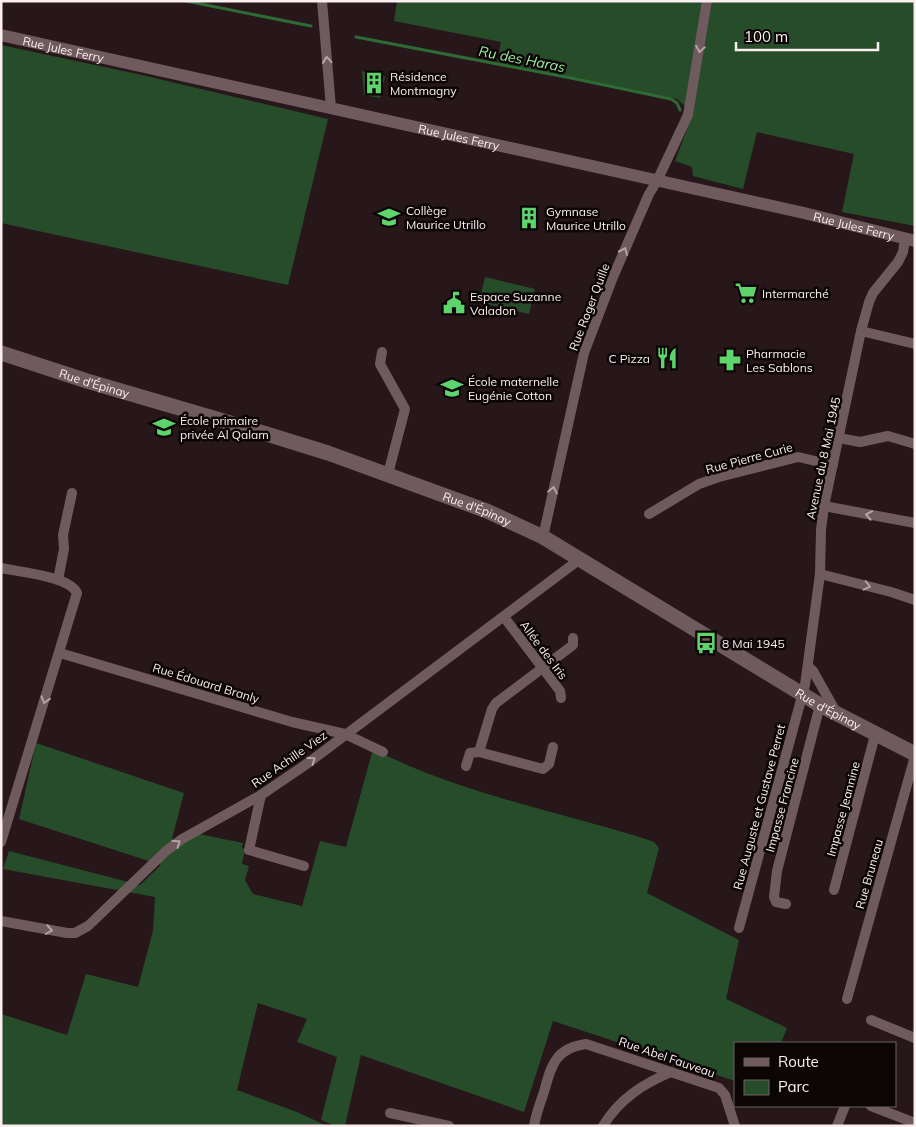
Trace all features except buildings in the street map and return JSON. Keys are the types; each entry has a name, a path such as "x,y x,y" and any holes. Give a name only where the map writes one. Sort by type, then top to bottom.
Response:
{"main road":[{"name":"Rue d'Épinay","path":"1,352 86,382 319,450 487,511 543,537 820,705 915,755"}],"street":[{"path":"322,1 331,108"},
{"name":"Rue Roger Quille","path":"543,537 584,353 613,277 649,194 688,115 707,1"},
{"name":"Rue Jules Ferry","path":"1,35 804,213 910,240"},
{"name":"Avenue du 8 Mai 1945","path":"803,693 820,574 821,530 824,506 861,330 873,293 898,262 910,240"},
{"path":"861,330 915,344"},
{"path":"382,352 380,364 406,409 388,474"},
{"path":"838,438 860,442 888,436 915,444"},
{"name":"Rue Pierre Curie","path":"649,514 699,484 719,477 798,457 833,465"},
{"path":"58,580 64,549 63,535 72,493"},
{"path":"824,506 915,523"},
{"name":"Rue Achille Viez","path":"1,921 67,933 82,931 101,915 166,851 201,827 261,796 308,763 580,559"},
{"path":"1,568 58,580 74,587 77,593 1,842"},
{"path":"820,574 915,600"},
{"name":"Allée des Iris","path":"504,617 560,691 561,698"},
{"path":"479,752 492,709 496,703 573,645 572,638"},
{"name":"Rue Édouard Branly","path":"60,653 292,722 345,734 383,752"},
{"path":"808,666 813,671 838,715"},
{"name":"Rue Auguste et Gustave Perret","path":"739,928 803,693"},
{"name":"Impasse Francine","path":"786,904 776,902 774,897 778,871 820,705"},
{"name":"Impasse Jeannine","path":"834,890 875,735"},
{"path":"466,766 470,753 479,752 543,769 549,764 553,747"},
{"name":"Rue Bruneau","path":"847,999 915,755"},
{"path":"261,796 249,850 304,866"},
{"path":"872,1020 915,1038"},
{"name":"Rue Abel Fauveau","path":"534,1126 553,1062 560,1054 571,1047 586,1044 719,1088 725,1095 735,1126"},
{"path":"603,1126 620,1103 634,1091 672,1072"},
{"path":"838,1126 845,1107"},
{"path":"874,1107 915,1123"},
{"path":"390,1113 449,1126"}],"green space":[{"path":"397,1 703,1 686,107 677,99 497,62 501,42 394,21"},
{"path":"712,1 915,1 915,226 842,212 854,154 757,132 743,189 693,176 692,167 675,161 693,114"},
{"path":"1,45 142,75 328,119 288,285 1,223"},
{"path":"362,71 385,77 380,98 364,95"},
{"path":"485,277 535,289 529,314 479,302"},
{"path":"36,743 184,793 172,839 182,844 194,833 243,843 242,848 245,849 242,864 249,866 245,880 253,894 302,906 320,841 346,847 373,749 439,778 654,842 659,848 647,893 739,940 726,999 787,1028 781,1042 734,1042 734,1081 553,1021 524,1112 361,1055 345,1126 336,1126 321,1120 337,1057 297,1042 307,1019 258,1003 237,1090 297,1112 327,1126 1,1126 1,1014 67,1035 86,974 138,987 153,931 155,897 3,869 9,851 140,885 161,865 19,819"}],"waterway":[{"name":"Ru des Haras","path":"186,1 311,26"},
{"name":"Ru des Haras","path":"356,37 671,99 677,103 680,110"}],"place":[{"name":"Résidence Montmagny","path":"374,83"},
{"name":"Collège Maurice Utrillo","path":"389,217"},
{"name":"Gymnase Maurice Utrillo","path":"529,218"},
{"name":"Intermarché","path":"746,293"},
{"name":"Espace Suzanne Valadon","path":"454,303"},
{"name":"C Pizza","path":"667,358"},
{"name":"Pharmacie Les Sablons","path":"730,360"},
{"name":"École maternelle Eugénie Cotton","path":"452,388"},
{"name":"École primaire privée Al Qalam","path":"164,427"},
{"name":"8 Mai 1945","path":"706,643"}]}
